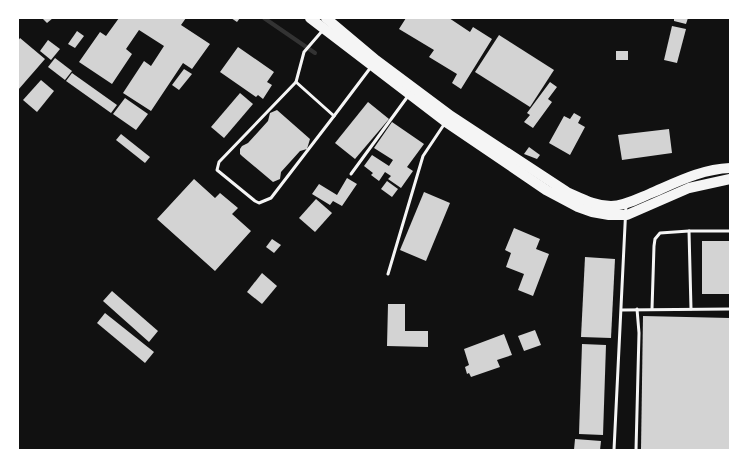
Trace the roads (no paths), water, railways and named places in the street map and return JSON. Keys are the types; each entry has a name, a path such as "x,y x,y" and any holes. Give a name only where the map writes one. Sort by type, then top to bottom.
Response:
{"main road":[{"path":"310,18 327,22 374,63 504,163 562,199 592,212 627,214 689,188 730,179"},
{"path":"448,119 568,192 596,204 611,206 626,204 701,173 730,168"}],"lane":[{"path":"327,22 304,52 296,82 219,162 217,170 255,201 264,202 271,198 374,63"},
{"path":"296,82 334,116"},
{"path":"351,174 411,91"},
{"path":"388,274 423,156 448,119"},
{"path":"614,450 627,214 626,204"},
{"path":"689,231 691,309"},
{"path":"652,309 655,239 660,233 730,231"},
{"path":"636,450 639,333 638,309"},
{"path":"622,310 730,309"}],"waterway":[{"path":"264,18 315,53"}]}
